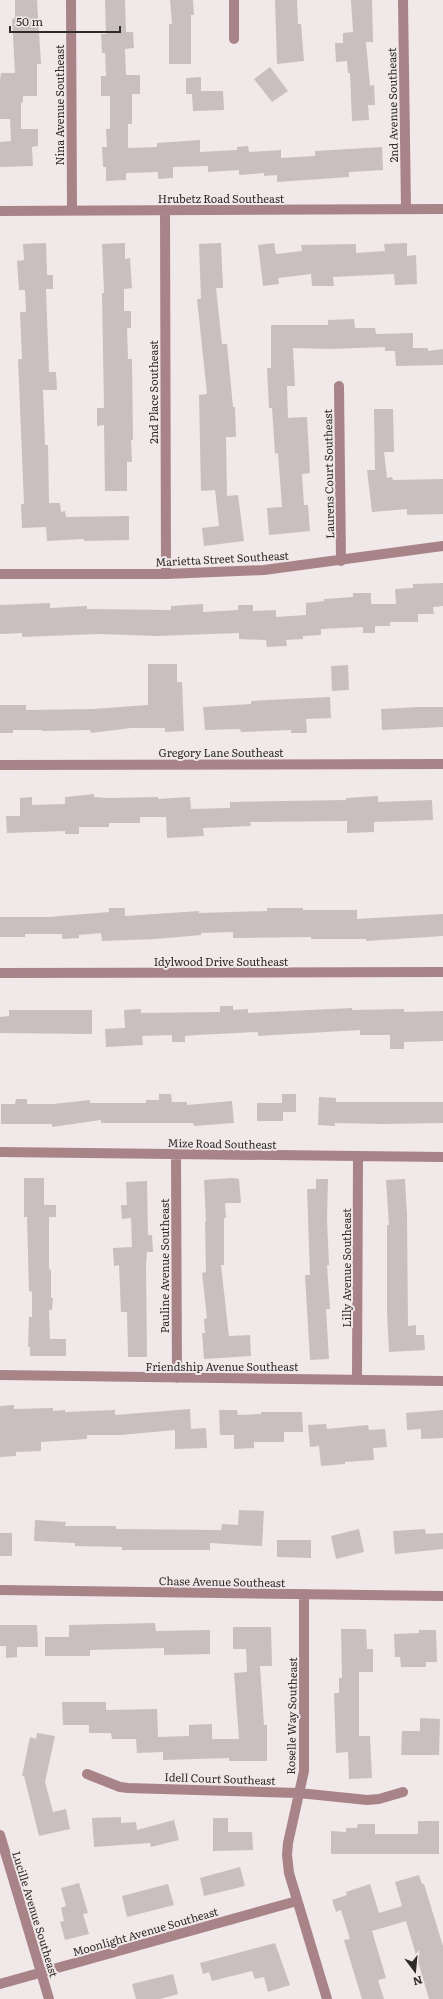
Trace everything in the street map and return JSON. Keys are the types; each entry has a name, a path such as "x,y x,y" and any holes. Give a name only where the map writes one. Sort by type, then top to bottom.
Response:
{"street":[{"name":"Nina Avenue Southeast","path":"71,0 72,210"},
{"path":"234,0 234,39"},
{"name":"2nd Avenue Southeast","path":"403,0 406,209"},
{"name":"Hrubetz Road Southeast","path":"0,211 443,209"},
{"name":"2nd Place Southeast","path":"165,210 166,574"},
{"name":"Laurens Court Southeast","path":"339,386 341,561"},
{"name":"Marietta Street Southeast","path":"0,574 166,574 264,570 341,561 443,546"},
{"name":"Gregory Lane Southeast","path":"0,764 443,764"},
{"name":"Idylwood Drive Southeast","path":"0,973 443,972"},
{"name":"Mize Road Southeast","path":"0,1152 443,1157"},
{"name":"Pauline Avenue Southeast","path":"176,1154 177,1378"},
{"name":"Lilly Avenue Southeast","path":"358,1157 358,1379"},
{"name":"Friendship Avenue Southeast","path":"0,1375 443,1381"},
{"name":"Chase Avenue Southeast","path":"0,1590 443,1596"},
{"name":"Roselle Way Southeast","path":"304,1594 304,1771 287,1855 289,1873 327,1999"},
{"name":"Idell Court Southeast","path":"87,1774 120,1787 128,1788 299,1793 367,1800 379,1799 403,1792"},
{"name":"Lucille Avenue Southeast","path":"0,1836 49,1999"},
{"name":"Moonlight Avenue Southeast","path":"0,1984 297,1901"}],"building":[{"path":"15,0 37,0 41,64 37,64 37,96 23,96 23,102 21,103 21,129 38,129 38,146 32,147 33,166 0,167 0,142 11,141 10,119 0,119 0,80 1,73 15,73 12,19 15,18"},
{"path":"105,0 125,0 126,32 133,32 134,48 125,49 126,75 140,75 140,94 132,94 132,124 128,124 128,148 157,147 157,143 200,140 200,152 237,150 237,147 248,146 249,152 281,150 281,158 315,156 315,151 382,147 383,170 349,172 349,177 277,182 277,175 264,176 264,173 239,175 239,170 208,172 208,166 173,167 173,178 158,179 158,172 126,173 126,180 106,181 106,167 103,167 102,147 107,147 106,129 110,129 110,96 101,96 101,76 106,76 105,53 102,53 101,34 106,34"},
{"path":"170,0 193,0 194,15 191,15 191,64 169,64 169,24 172,24"},
{"path":"275,0 297,0 298,24 301,24 304,61 277,64"},
{"path":"351,0 372,0 373,42 366,42 370,86 374,85 375,105 368,105 369,120 352,121 350,73 348,73 347,61 336,62 335,43 343,43 343,33 353,32"},
{"path":"270,67 288,91 272,102 254,79"},
{"path":"201,77 201,91 223,91 224,110 193,111 192,94 186,94 186,78"},
{"path":"46,243 47,275 53,275 53,289 46,289 49,372 56,372 57,390 43,390 45,445 48,445 49,503 60,503 61,512 65,511 66,517 129,516 129,540 84,541 84,539 47,541 46,527 22,528 21,504 24,504 18,359 22,359 20,312 26,312 25,290 19,290 17,261 24,260 23,244"},
{"path":"125,243 125,259 130,258 132,288 124,289 124,311 131,311 131,328 127,328 128,359 132,359 132,462 127,462 127,491 105,491 104,425 97,426 97,408 104,408 102,293 104,293 102,244"},
{"path":"221,243 223,288 216,288 222,344 227,344 233,407 235,407 236,437 226,437 227,496 238,495 244,541 204,546 202,528 219,526 215,490 201,491 199,395 207,394 197,299 201,299 199,244"},
{"path":"274,243 276,254 302,251 301,245 356,244 356,253 385,251 384,244 407,243 407,256 416,255 417,284 395,285 394,274 333,277 334,286 312,286 311,274 278,278 279,284 263,286 258,245"},
{"path":"354,319 355,328 375,328 376,334 413,333 413,348 428,348 428,351 443,349 443,365 396,366 395,351 385,351 385,347 329,349 293,348 295,386 287,386 288,418 307,417 310,473 302,474 304,505 308,505 310,531 269,535 267,508 282,507 278,453 275,454 272,408 269,408 267,368 271,368 271,325 328,325 328,320"},
{"path":"374,409 393,409 394,452 384,452 387,478 392,477 393,480 443,479 443,514 407,515 407,509 372,512 367,470 375,470"},
{"path":"443,583 443,606 433,607 434,614 418,614 418,622 390,622 390,626 375,626 375,633 363,633 363,627 321,629 321,635 303,636 303,639 286,640 287,646 267,647 266,640 239,639 239,633 158,636 98,634 22,637 22,633 0,634 0,605 50,603 50,608 87,606 87,609 171,610 171,606 203,604 203,612 238,610 238,605 253,605 253,611 276,610 276,617 306,615 306,603 324,601 324,599 353,597 353,593 371,593 371,604 396,604 395,589 413,588 413,584"},
{"path":"148,664 177,664 177,682 182,682 184,731 165,732 165,728 131,728 91,733 90,730 13,730 13,733 0,733 0,705 26,705 26,710 93,709 148,705"},
{"path":"348,665 349,690 332,691 331,666"},
{"path":"330,697 331,718 306,719 307,733 291,733 291,730 241,732 240,729 205,730 203,707 251,704 251,701"},
{"path":"443,707 443,727 382,730 381,709"},
{"path":"94,794 94,797 109,798 158,797 158,799 190,797 191,809 230,808 230,802 346,800 346,798 378,796 378,802 432,800 433,820 374,822 374,832 347,833 347,821 250,822 251,826 203,828 204,836 167,838 166,817 140,817 140,823 109,823 109,827 79,827 79,834 65,834 65,831 7,833 6,816 20,816 20,798 32,797 32,805 65,804 65,797"},
{"path":"109,908 125,908 125,916 199,911 199,913 267,911 267,908 357,910 357,919 443,914 443,936 366,941 366,939 311,939 311,937 233,938 233,932 201,933 201,935 156,939 102,941 101,933 79,935 79,938 62,939 62,934 25,934 25,937 0,937 0,917 49,917 109,912"},
{"path":"220,1006 233,1006 233,1010 248,1009 248,1013 352,1008 352,1010 404,1009 404,1012 443,1011 443,1041 404,1042 404,1049 390,1049 390,1035 360,1035 360,1030 258,1036 258,1032 196,1035 185,1036 185,1042 172,1042 172,1035 142,1036 143,1045 106,1047 105,1029 125,1028 124,1010 141,1009 141,1013 220,1012"},
{"path":"9,1010 92,1010 92,1034 0,1033 0,1017 9,1016"},
{"path":"159,1094 171,1094 172,1102 187,1102 187,1105 232,1101 234,1123 194,1126 193,1123 101,1123 101,1120 52,1127 52,1124 1,1124 1,1104 15,1104 16,1099 27,1099 27,1104 53,1104 90,1100 90,1103 146,1103 146,1100 159,1100"},
{"path":"282,1094 296,1094 296,1112 283,1112 283,1121 257,1121 257,1103 282,1103"},
{"path":"319,1097 336,1098 336,1102 443,1102 443,1123 335,1123 335,1126 318,1125"},
{"path":"24,1178 44,1178 44,1205 56,1205 56,1217 49,1217 49,1269 51,1270 51,1298 53,1298 52,1310 49,1310 50,1339 66,1339 66,1356 30,1356 30,1347 28,1347 29,1317 32,1317 32,1292 29,1291 27,1217 24,1217"},
{"path":"239,1179 241,1203 225,1203 226,1218 224,1218 224,1265 221,1265 229,1336 250,1335 251,1356 204,1359 202,1333 205,1333 204,1319 207,1318 202,1273 206,1272 204,1180"},
{"path":"316,1179 328,1179 327,1219 329,1265 327,1265 330,1309 326,1309 329,1359 310,1360 305,1275 310,1275 307,1189 316,1189"},
{"path":"405,1179 407,1216 408,1326 416,1325 416,1335 424,1335 425,1350 389,1352 387,1312 387,1225 389,1225 386,1180"},
{"path":"147,1181 148,1235 152,1235 153,1252 147,1252 146,1264 147,1357 128,1357 127,1312 121,1312 119,1265 114,1266 113,1248 132,1247 131,1218 122,1219 121,1205 127,1205 126,1182"},
{"path":"14,1405 14,1409 53,1408 53,1411 65,1410 65,1412 115,1410 115,1415 190,1409 191,1429 206,1428 207,1448 175,1449 175,1430 121,1435 87,1435 87,1439 41,1442 41,1451 16,1452 16,1456 0,1457 0,1406"},
{"path":"219,1410 237,1410 238,1415 261,1414 261,1412 302,1412 303,1432 284,1432 284,1442 254,1442 254,1448 234,1449 234,1435 220,1435"},
{"path":"443,1410 443,1438 421,1439 421,1429 407,1430 406,1413"},
{"path":"326,1424 327,1429 368,1425 369,1430 385,1429 387,1447 373,1448 374,1460 345,1462 345,1464 321,1466 319,1446 310,1447 308,1425"},
{"path":"239,1510 264,1511 262,1546 210,1543 210,1550 122,1550 122,1547 75,1546 75,1543 34,1541 35,1520 66,1522 65,1526 116,1526 116,1529 221,1530 222,1524 238,1525"},
{"path":"359,1529 364,1552 336,1559 331,1536"},
{"path":"425,1529 426,1534 443,1533 443,1549 395,1554 393,1531"},
{"path":"0,1533 12,1533 12,1556 0,1556"},
{"path":"277,1540 311,1540 311,1558 277,1557"},
{"path":"155,1623 156,1631 210,1630 210,1654 164,1655 164,1648 90,1650 90,1656 45,1656 45,1637 69,1637 69,1625"},
{"path":"0,1625 37,1625 38,1647 17,1647 17,1657 6,1658 6,1646 0,1646"},
{"path":"233,1627 271,1627 272,1666 260,1666 264,1725 267,1725 267,1761 229,1761 229,1758 163,1760 163,1752 137,1753 136,1739 112,1739 111,1733 89,1733 89,1725 63,1725 62,1702 106,1702 106,1710 157,1709 158,1737 189,1736 189,1725 212,1724 212,1739 239,1739 234,1673 247,1672 246,1649 233,1649"},
{"path":"341,1629 366,1629 367,1649 373,1649 373,1672 359,1672 359,1736 370,1736 372,1778 349,1779 348,1752 336,1753 334,1693 339,1693 339,1678 342,1678"},
{"path":"419,1630 436,1630 437,1662 426,1662 426,1667 401,1667 400,1657 395,1657 394,1634 419,1633"},
{"path":"420,1718 440,1719 439,1755 401,1755 402,1731 420,1731"},
{"path":"37,1733 55,1736 45,1782 53,1812 66,1809 70,1829 39,1836 24,1776 22,1776 30,1737 36,1739"},
{"path":"121,1817 121,1823 136,1822 137,1830 174,1820 179,1840 151,1847 150,1843 94,1847 92,1818"},
{"path":"213,1818 228,1818 228,1832 252,1832 253,1850 213,1851"},
{"path":"418,1821 439,1821 439,1854 331,1854 331,1831 346,1832 346,1828 357,1828 358,1824 375,1824 375,1834 418,1834"},
{"path":"240,1867 245,1886 204,1896 200,1878"},
{"path":"419,1875 422,1884 424,1884 443,1946 443,1999 429,1999 406,1921 372,1931 386,1978 378,1980 384,1999 362,1999 344,1940 350,1939 341,1910 336,1912 332,1900 347,1895 346,1892 370,1884 379,1913 402,1906 395,1882"},
{"path":"79,1883 88,1913 83,1914 89,1934 65,1940 60,1922 64,1921 61,1908 66,1906 61,1888"},
{"path":"168,1884 174,1905 127,1917 122,1896"},
{"path":"275,1943 290,1985 268,1992 264,1977 255,1979 252,1971 212,1981 209,1972 203,1974 200,1963"},
{"path":"173,1974 178,1994 160,1999 136,1999 132,1984"}]}
